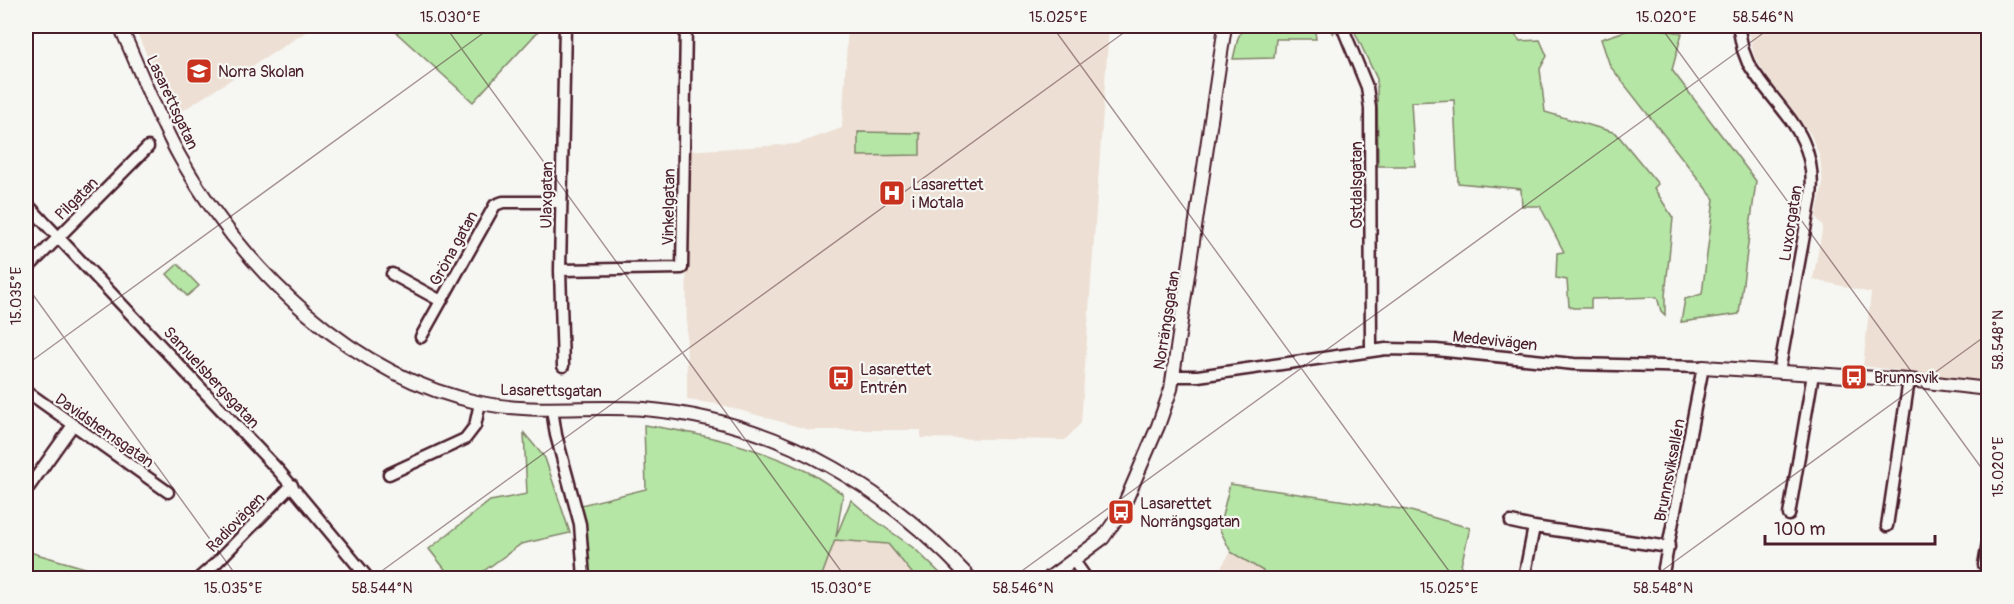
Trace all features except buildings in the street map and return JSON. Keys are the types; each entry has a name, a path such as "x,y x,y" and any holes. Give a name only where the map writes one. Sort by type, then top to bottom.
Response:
{"street":[{"name":"Lasarettsgatan","path":"120,26 168,134 224,226 271,280 310,316 354,348 421,385 480,403 503,407 610,408 680,414 730,425 785,444 819,459 854,479 917,528 970,579"},
{"name":"Ulaxgatan","path":"563,366 560,270 565,26"},
{"name":"Vinkelgatan","path":"560,270 682,268 686,26"},
{"name":"Norrängsgatan","path":"1049,579 1103,538 1121,512 1162,416 1174,376 1225,26"},
{"name":"Ostdalsgatan","path":"1342,26 1366,87 1371,114 1371,351"},
{"name":"Luxorgatan","path":"1738,26 1748,63 1799,132 1808,150 1812,171 1811,197 1779,372"},
{"name":"Pilgatan","path":"26,270 148,147"},
{"name":"Gröna gatan","path":"421,337 495,205 503,202 561,202"},
{"name":"Samuelsbergsgatan","path":"26,203 291,485 368,579"},
{"name":"Gröna gatan","path":"392,274 441,301"},
{"name":"Medevivägen","path":"1174,376 1198,376 1371,351 1425,350 1574,364 1703,367 1909,380 1989,389"},
{"name":"Brunnsviksallén","path":"1662,579 1703,367"},
{"path":"1789,515 1813,374"},
{"path":"1887,526 1909,380"},
{"name":"Davidshemsgatan","path":"26,391 168,492"},
{"path":"389,474 465,439 475,426 480,403"},
{"path":"552,409 556,435 578,518 584,579"},
{"path":"26,491 73,425"},
{"name":"Radiovägen","path":"199,579 291,485"},
{"path":"1511,522 1669,547"},
{"path":"1524,579 1534,527"},
{"path":"1984,566 1989,542"},
{"path":"1074,561 1086,579"}],"shaded area":[{"name":"Norra Skolan","path":"134,26 315,26 174,116"},
{"name":"Lasarettet i Motala","path":"848,26 1109,26 1081,423 1065,440 921,438 921,430 810,430 718,404 687,400 686,151 797,144 842,128"},
{"path":"1750,26 1988,26 1988,382 1863,366 1871,293 1813,279 1823,226 1816,217 1823,184 1820,157 1811,135 1767,77 1754,55 1749,32"},
{"path":"835,540 888,544 916,578 821,578"},
{"path":"1231,552 1263,571 1264,578 1214,578"}],"green space":[{"path":"389,26 543,26 473,102"},
{"path":"1244,26 1260,26 1263,30 1272,26 1335,26 1336,29 1333,34 1328,27 1315,32 1316,39 1276,39 1274,58 1233,59 1238,38"},
{"path":"1352,26 1508,26 1520,41 1540,40 1547,56 1540,69 1545,112 1616,133 1658,184 1654,188 1673,218 1665,315 1661,311 1657,297 1591,299 1591,308 1569,306 1567,280 1556,278 1557,253 1564,252 1540,206 1522,206 1521,189 1458,183 1454,100 1411,102 1415,166 1378,166 1377,79"},
{"path":"1641,26 1682,33 1672,70 1756,181 1739,314 1681,322 1685,299 1702,294 1714,199 1610,66 1601,39"},
{"path":"858,132 920,133 920,155 858,156"},
{"path":"178,264 199,286 187,296 167,274"},
{"path":"644,425 728,442 768,455 808,472 843,494 836,537 851,500 915,549 945,578 916,578 888,544 835,540 821,578 584,578 577,506 646,489"},
{"path":"524,433 545,458 570,533 521,544 474,578 452,578 429,549 490,501 527,494"},
{"path":"1230,484 1407,510 1470,528 1458,578 1264,578 1263,571 1231,552 1219,528"},
{"path":"26,551 120,578 26,578"}],"place":[{"name":"Norra Skolan","path":"199,71"},
{"name":"Lasarettet i Motala","path":"892,193"},
{"name":"Brunnsvik","path":"1854,377"},
{"name":"Lasarettet Entrén","path":"841,378"},
{"name":"Lasarettet Norrängsgatan","path":"1121,512"}]}
